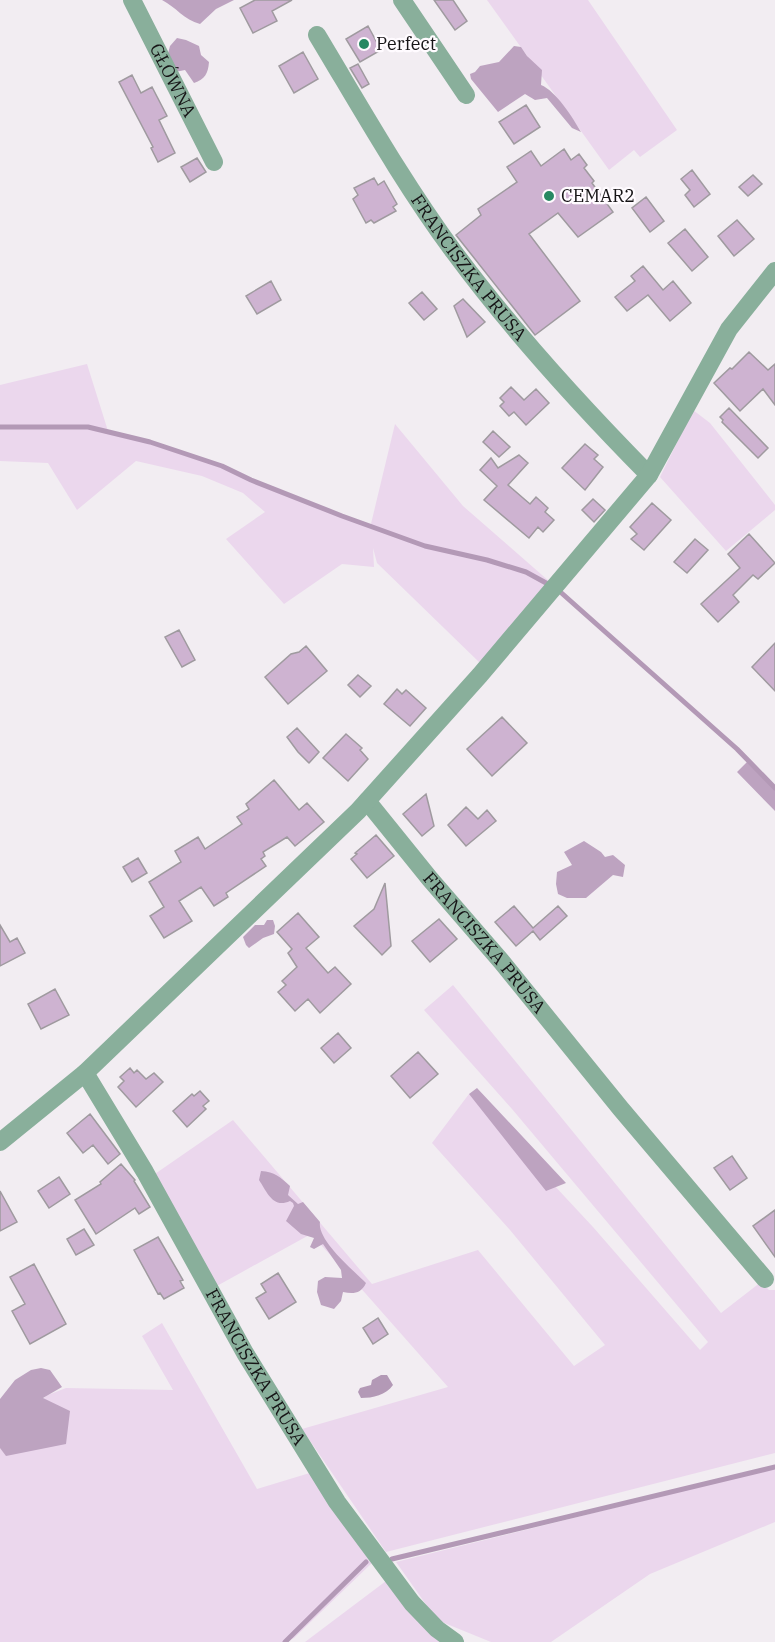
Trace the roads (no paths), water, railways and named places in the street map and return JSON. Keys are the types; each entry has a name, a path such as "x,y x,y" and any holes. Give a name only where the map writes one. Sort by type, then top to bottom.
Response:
{"street":[{"name":"GŁÓWNA","path":"132,0 214,162"},
{"path":"402,0 466,95"},
{"name":"FRANCISZKA PRUSA","path":"317,35 391,157 453,251 578,402 649,475"},
{"path":"0,1142 85,1073 367,801 480,675 649,475 729,329 775,271"},
{"name":"FRANCISZKA PRUSA","path":"367,801 621,1109 765,1279"},
{"name":"FRANCISZKA PRUSA","path":"85,1073 145,1172 245,1353 337,1502 412,1603 437,1629 455,1642"}],"waterway":[{"path":"0,427 88,427 150,442 222,466 342,516 425,546 487,560 526,572 557,589 737,749 775,788"},
{"path":"392,1559 775,1467"},
{"path":"285,1642 366,1562"}],"place":[{"name":"Perfect","path":"364,44"},
{"name":"CEMAR2","path":"549,196"}]}
